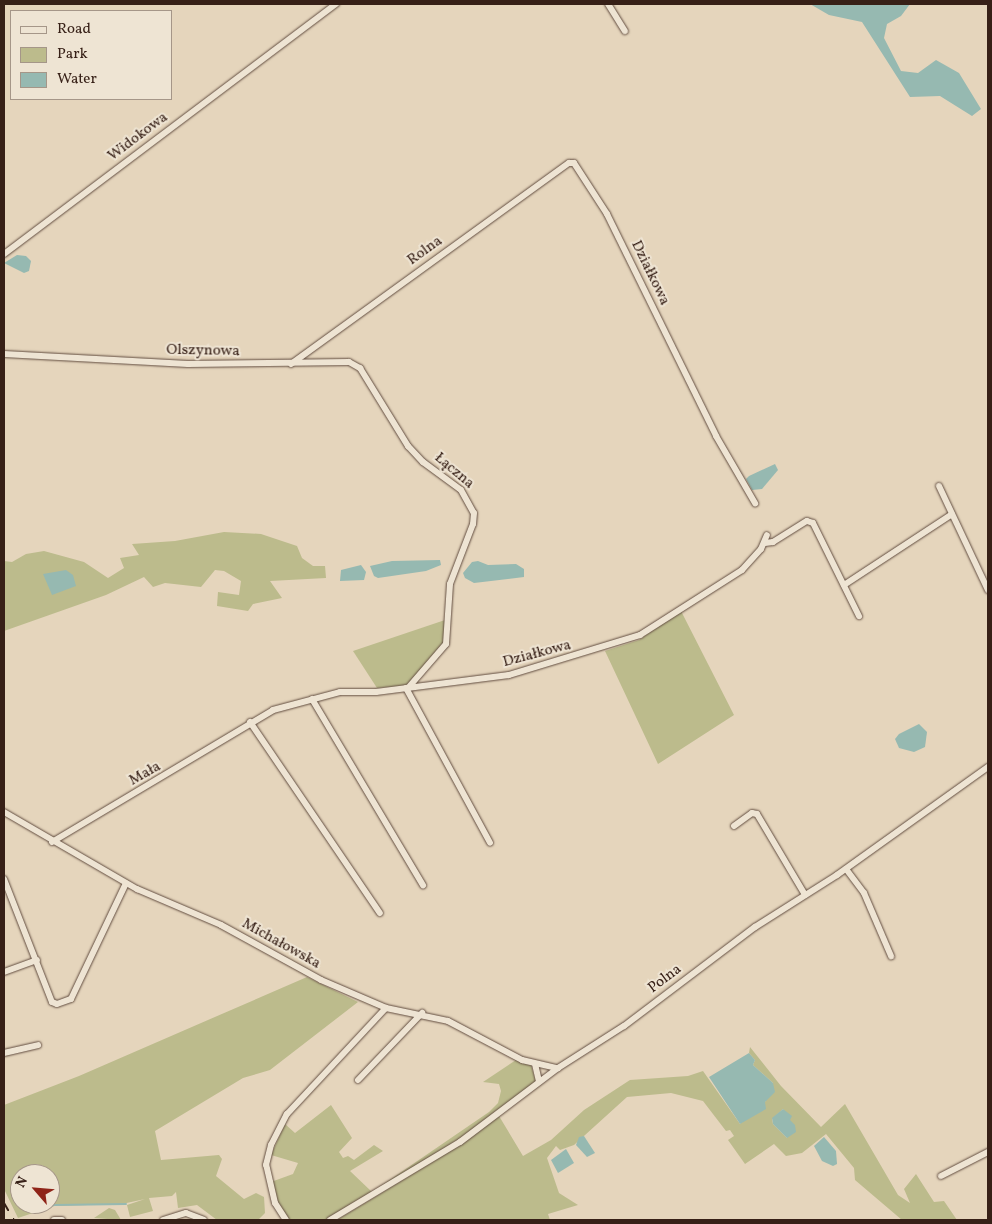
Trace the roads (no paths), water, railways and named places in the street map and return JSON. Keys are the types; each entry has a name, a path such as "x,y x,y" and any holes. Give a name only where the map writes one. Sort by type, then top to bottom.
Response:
{"street":[{"name":"Widokowa","path":"4,254 336,4"},
{"path":"608,4 625,31"},
{"name":"Rolna","path":"292,364 569,162 574,162"},
{"name":"Działkowa","path":"574,162 607,214 716,436 755,503"},
{"name":"Olszynowa","path":"4,354 164,363 357,365"},
{"name":"Łączna","path":"357,365 408,446 423,462 462,490 474,513 473,524 450,584 446,644 407,688"},
{"path":"939,486 988,590"},
{"path":"844,585 952,514"},
{"path":"765,543 773,542 807,521 813,523 859,616"},
{"name":"Działkowa","path":"250,722 273,710 340,692 407,688 526,672 628,640 742,570 765,543 767,535"},
{"path":"407,688 490,843"},
{"path":"312,699 423,885"},
{"path":"250,722 380,913"},
{"name":"Mała","path":"52,842 63,832 173,772 250,722"},
{"name":"Polna","path":"330,1220 460,1142 558,1068 624,1026 755,927 846,869 988,767"},
{"name":"Michałowska","path":"4,812 52,842 163,903 221,925 311,975 386,1008 422,1014 448,1021 535,1064 558,1068"},
{"path":"734,826 752,813 757,814 806,895"},
{"path":"846,869 864,893 891,956"},
{"path":"4,879 52,1002 64,1004 71,1000 126,883"},
{"path":"4,972 37,960"},
{"path":"286,1220 275,1203 266,1165 271,1145 287,1114 386,1008"},
{"path":"358,1080 422,1014"},
{"path":"4,1053 38,1045"},
{"path":"535,1064 539,1082"},
{"path":"941,1176 988,1152"},
{"path":"162,1220 181,1215 192,1219 204,1220"},
{"path":"54,1220 62,1220"}],"water":[{"path":"810,4 910,4 901,16 887,24 884,38 901,71 918,73 936,60 959,73 981,109 972,116 940,96 910,97 862,22 829,15"},
{"path":"17,255 26,256 31,261 29,271 24,273 4,263"},
{"path":"775,464 778,470 762,489 752,490 746,479"},
{"path":"440,560 441,565 426,571 378,578 374,576 370,566 392,561"},
{"path":"478,561 488,565 516,564 524,569 524,577 474,583 465,578 463,573 472,562"},
{"path":"361,565 366,572 364,580 340,581 341,570"},
{"path":"66,570 73,575 76,586 52,595 43,574"},
{"path":"919,724 927,732 925,747 914,752 899,748 895,739 899,734"},
{"path":"749,1053 755,1060 753,1065 773,1083 775,1092 765,1102 766,1109 740,1124 709,1077"},
{"path":"783,1109 792,1116 790,1120 795,1125 796,1132 787,1138 773,1124 772,1118"},
{"path":"584,1136 595,1153 587,1157 576,1145 579,1137"},
{"path":"824,1137 836,1151 837,1164 833,1166 822,1161 814,1146"},
{"path":"566,1149 574,1163 558,1173 551,1160"}],"waterway":[{"path":"60,1205 126,1204"}],"railway":[{"path":"4,1203 14,1220"}]}
